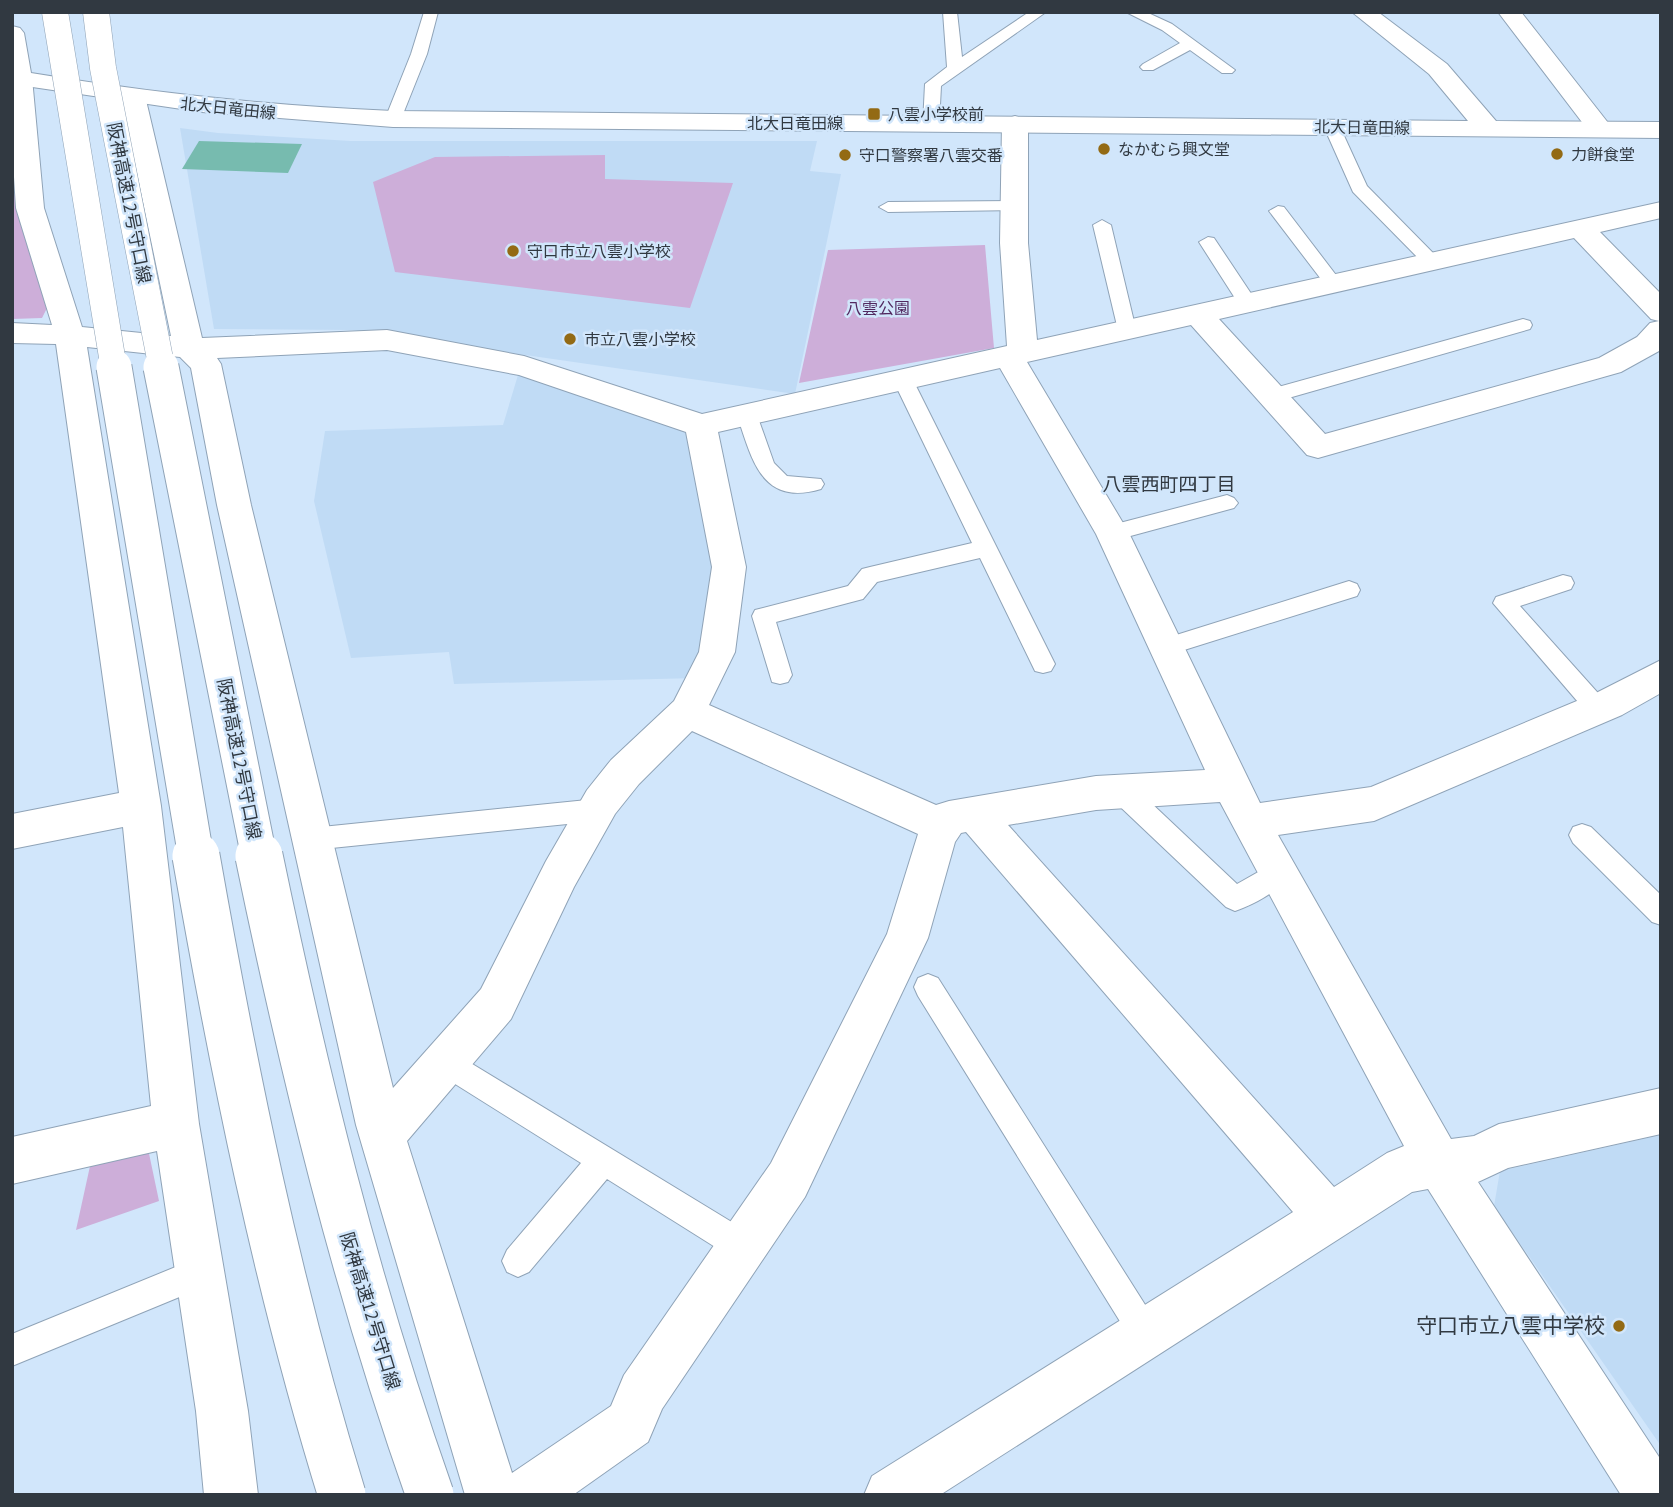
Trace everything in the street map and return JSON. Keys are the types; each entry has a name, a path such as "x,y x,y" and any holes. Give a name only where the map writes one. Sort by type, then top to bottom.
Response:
{"main road":[{"path":"55,12 174,731 254,1166 307,1377 342,1495"},
{"name":"阪神高速12号守口線","path":"96,12 103,68 276,943 325,1158 351,1251 430,1495"},
{"path":"1363,12 1438,69 1488,128"},
{"path":"1509,12 1600,129"},
{"path":"12,33 30,208 70,335 141,806 176,1124 222,1411 230,1495"},
{"name":"北大日竜田線","path":"16,78 133,96 275,113 394,119 1661,130"},
{"path":"133,96 189,348 206,365 234,505 382,1135 492,1495"},
{"path":"1014,124 1016,354 1112,533 1240,804 1276,874 1439,1164 1652,1495"},
{"path":"12,333 70,335 189,348 387,340 524,366 701,425 1661,210"},
{"path":"1580,228 1651,290 1661,312"},
{"path":"1198,314 1318,447 1610,365 1648,344 1661,330"},
{"path":"382,1135 496,1004 554,886 597,810 625,772 687,712 717,652 729,567 701,425"},
{"path":"526,1495 630,1424 642,1393 788,1180 906,938 937,835 959,820 1096,793 1122,792 1240,804 1374,804 1598,709 1661,676"},
{"path":"687,712 959,820 996,841 1329,1217"},
{"path":"12,832 141,806"},
{"path":"891,1495 1404,1170 1481,1158 1499,1147 1661,1111"},
{"path":"12,1161 176,1124"}],"lane":[{"path":"394,119 419,54 431,12"},
{"path":"950,12 955,67"},
{"path":"931,124 933,84 1039,12"},
{"path":"1133,12 1167,27 1227,70"},
{"path":"1147,67 1191,44"},
{"path":"1332,127 1359,188 1431,261"},
{"path":"888,207 1014,206"},
{"path":"1278,211 1333,283"},
{"path":"1102,225 1127,330"},
{"path":"1208,242 1247,302"},
{"path":"1271,396 1524,325"},
{"path":"903,380 1042,664"},
{"path":"747,415 765,466 782,484 814,484"},
{"path":"1112,533 1227,503"},
{"path":"780,675 763,616 855,593 870,575 986,548"},
{"path":"1563,583 1504,603 1598,709"},
{"path":"1166,647 1349,590"},
{"path":"1122,792 1235,899 1276,874"},
{"path":"312,839 597,810"},
{"path":"1582,835 1661,913"},
{"path":"928,987 1145,1334"},
{"path":"446,1062 742,1246"},
{"path":"517,1261 603,1160"},
{"path":"12,1350 200,1273"}],"shaded area":[{"name":"守口市立八雲小学校","path":"180,128 218,133 351,141 817,141 810,171 841,174 795,394 353,330 214,329"},
{"path":"199,141 302,144 288,173 182,169"},
{"path":"518,375 694,430 718,534 697,678 454,684 449,652 351,658 314,501 325,431 503,425"},
{"name":"守口市立八雲中学校","path":"1661,1135 1661,1446 1494,1206 1500,1171"}],"green space":[{"path":"605,155 605,179 733,183 690,308 395,272 373,182 435,157"},
{"path":"21,162 49,304 42,318 12,319 12,165"},
{"name":"八雲公園","path":"985,245 994,348 799,383 828,250"},
{"path":"147,1144 159,1201 76,1230 92,1157"}],"place":[{"name":"八雲小学校前","path":"874,114"},
{"name":"なかむら興文堂","path":"1104,149"},
{"name":"力餅食堂","path":"1557,154"},
{"name":"守口警察署八雲交番","path":"845,155"},
{"name":"守口市立八雲小学校","path":"513,251"},
{"name":"市立八雲小学校","path":"570,339"},
{"name":"守口市立八雲中学校","path":"1619,1326"}],"district":[{"name":"八雲西町四丁目","path":"1169,484"}]}
